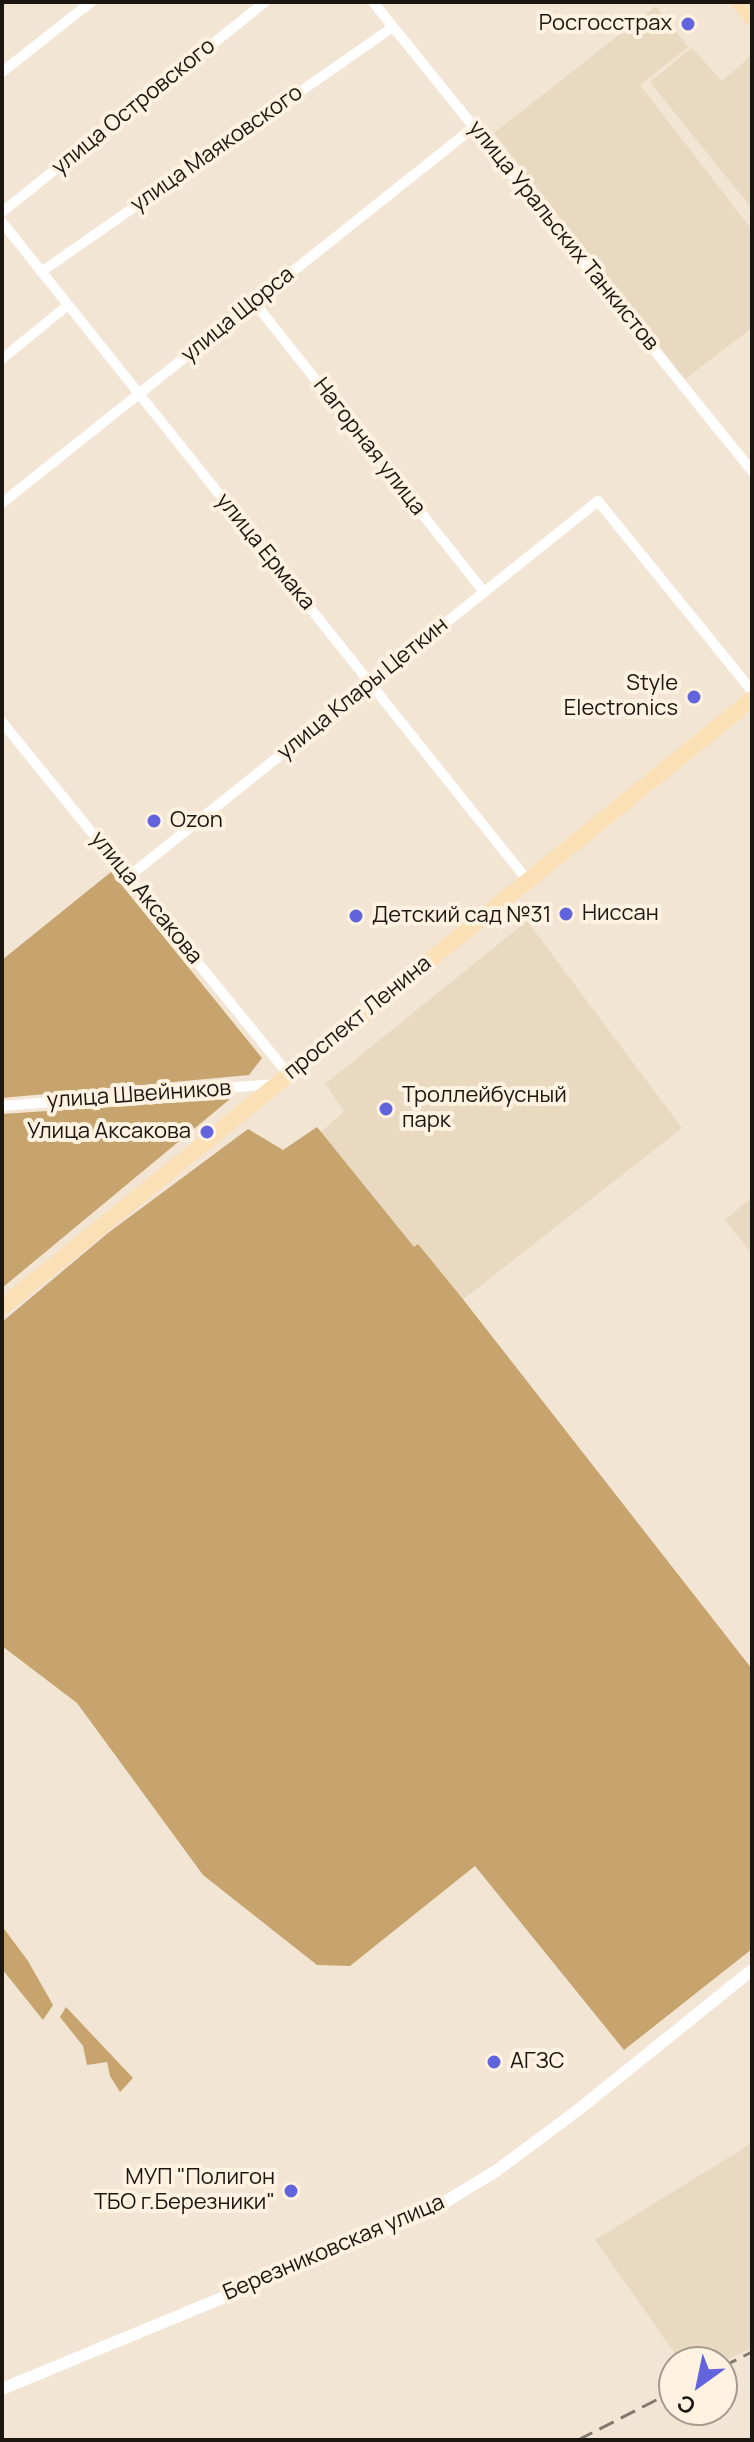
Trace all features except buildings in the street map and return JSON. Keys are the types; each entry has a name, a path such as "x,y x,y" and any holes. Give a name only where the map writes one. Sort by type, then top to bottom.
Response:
{"main road":[{"path":"739,2 752,18"},
{"name":"проспект Ленина","path":"2,1307 752,699"}],"street":[{"path":"2,72 91,2"},
{"name":"улица Островского","path":"2,212 265,2"},
{"name":"улица Уральских Танкистов","path":"373,2 752,471"},
{"name":"улица Маяковского","path":"41,272 393,27"},
{"name":"улица Щорса","path":"2,503 474,127"},
{"name":"улица Ермака","path":"2,222 528,881"},
{"name":"Нагорная улица","path":"254,302 484,592"},
{"path":"2,359 68,305"},
{"name":"улица Клары Цеткин","path":"128,877 598,501 752,691"},
{"name":"улица Аксакова","path":"2,722 128,877 283,1080"},
{"name":"улица Швейников","path":"2,1106 283,1080"},
{"name":"Березниковская улица","path":"2,2389 425,2214 496,2171 578,2110 752,1970"}],"shaded area":[{"path":"656,6 688,47 640,85 752,230 752,328 685,379 494,133"},
{"path":"692,48 722,81 752,55 752,209 650,82"},
{"path":"111,872 262,1058 249,1075 2,1098 2,960"},
{"name":"Троллейбусный парк","path":"527,921 682,1128 456,1305 319,1134 344,1111 325,1084"},
{"path":"230,1099 2,1288 2,1114"},
{"path":"317,1127 414,1247 418,1244 462,1298 752,1669 752,1949 624,2050 475,1866 350,1966 317,1965 203,1875 77,1703 2,1646 2,1322 108,1233 248,1129 283,1150"},
{"path":"752,1197 752,1254 725,1220"},
{"path":"2,1926 28,1961 53,2005 43,2020 2,1969"},
{"path":"66,2007 133,2078 120,2092 110,2076 107,2062 87,2065 83,2046 60,2017"},
{"path":"752,2143 752,2348 738,2355 738,2346 670,2346 595,2240"}],"railway":[{"path":"738,2359 752,2352"},
{"path":"578,2440 658,2399"}],"place":[{"name":"Росгосстрах","path":"688,24"},
{"name":"Style Electronics","path":"694,697"},
{"name":"Ozon","path":"154,821"},
{"name":"Ниссан","path":"566,914"},
{"name":"Детский сад №31","path":"356,916"},
{"name":"Троллейбусный парк","path":"386,1109"},
{"name":"Улица Аксакова","path":"207,1132"},
{"name":"АГЗС","path":"494,2062"},
{"name":"МУП \"Полигон ТБО г.Березники\"","path":"291,2191"}]}
